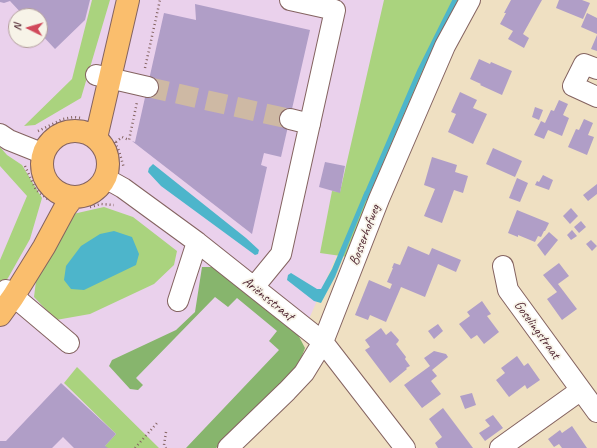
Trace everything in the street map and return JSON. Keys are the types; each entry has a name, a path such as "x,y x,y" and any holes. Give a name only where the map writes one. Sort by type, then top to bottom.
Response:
{"main road":[{"path":"103,76 115,0"},
{"path":"88,135 103,76 128,0"},
{"path":"71,131 88,135 102,145 106,152 108,161 105,178 92,192 82,196 63,193 48,182 42,164 44,154 54,139 62,134 71,131"},
{"path":"0,315 6,295 44,247 65,208 63,193"}],"street":[{"path":"254,288 281,254 335,10 290,0"},
{"name":"Bosserhofweg","path":"228,448 304,373 323,342 379,199 445,46 470,0"},
{"path":"597,69 584,64 573,86 597,97"},
{"path":"103,76 148,87"},
{"path":"290,120 310,124"},
{"path":"0,134 9,140 44,154"},
{"name":"Ariënsstraat","path":"105,178 123,188 197,242 323,342 405,448"},
{"path":"178,301 197,242"},
{"name":"Goselingstraat","path":"503,266 508,290 597,412"},
{"path":"6,295 69,343"},
{"path":"500,448 581,390"}],"path":[{"path":"134,448 157,423"},
{"path":"166,432 164,445 166,448"}],"shaded area":[{"path":"0,0 447,0 309,319 191,448 0,448"}],"green space":[{"path":"92,0 110,0 81,98 35,125 24,126 72,79"},
{"path":"384,0 462,0 348,257 320,253 332,191 340,192"},
{"path":"0,147 7,155 22,165 42,198 30,239 8,278 0,288 0,260 27,196 0,166"},
{"path":"104,207 133,217 177,251 174,265 154,284 90,314 56,320 34,297 36,281 73,214"},
{"path":"202,267 212,267 296,331 305,348 296,372 216,448 186,448 279,350 269,341 277,331 237,298 228,307 215,297 136,378 143,385 138,390 130,389 109,366 112,360 176,330 195,312"},
{"path":"77,367 159,448 103,448 116,434 64,383"}],"water":[{"path":"153,164 246,238 259,250 258,254 255,255 161,186 148,172 149,168"},
{"path":"365,191 369,193 335,277 321,303 314,301 287,280 288,275 291,273 317,289 321,289 332,269"},
{"path":"114,231 132,237 139,254 136,265 84,290 71,289 64,280 66,266 81,246 100,234"}],"building":[{"path":"0,0 90,0 85,20 55,49 48,42 48,8 17,8 10,1 4,3 0,2"},
{"path":"511,0 542,0 523,34 529,38 524,48 508,39 513,31 500,24"},
{"path":"559,0 582,0 590,3 583,19 556,8"},
{"path":"195,4 310,30 281,157 264,153 261,165 267,167 252,234 132,141 135,142 164,13 196,20"},
{"path":"587,13 597,18 597,34 581,27"},
{"path":"597,35 597,51 591,49"},
{"path":"479,59 490,64 491,62 512,71 502,95 470,79"},
{"path":"460,92 477,100 473,108 487,114 473,144 448,132 456,114 451,112"},
{"path":"559,100 568,104 563,115 569,118 562,136 548,130 544,139 534,135 541,121 545,123 551,110 554,111"},
{"path":"535,107 543,110 539,120 532,117"},
{"path":"584,119 593,123 588,135 594,137 587,155 568,147 576,129 579,130"},
{"path":"493,148 522,161 515,177 486,164"},
{"path":"432,157 457,165 455,172 468,176 463,193 454,190 442,223 424,216 435,189 424,185"},
{"path":"325,162 345,166 340,193 319,187"},
{"path":"543,175 553,180 549,190 535,185 537,181 539,182"},
{"path":"517,178 528,183 520,202 509,198"},
{"path":"597,184 597,194 588,201 583,195"},
{"path":"571,208 578,216 570,224 563,216"},
{"path":"517,210 549,223 541,237 538,236 535,242 518,235 518,237 508,233"},
{"path":"581,221 586,227 579,233 574,227"},
{"path":"572,230 577,236 571,240 567,235"},
{"path":"549,232 558,240 545,256 537,245"},
{"path":"591,240 597,246 592,251 586,244"},
{"path":"408,246 429,255 432,248 461,260 456,272 438,264 425,297 401,287 386,322 370,315 368,320 355,315 369,280 390,289 392,284 387,282 394,263 400,265"},
{"path":"559,263 569,276 558,284 577,309 562,320 547,299 557,292 543,275"},
{"path":"482,301 491,314 487,316 499,332 484,344 477,335 471,339 459,324 470,316 467,312"},
{"path":"438,324 443,331 434,339 428,331"},
{"path":"381,328 386,335 391,331 399,340 396,344 406,357 405,359 410,366 390,383 365,350 370,347 365,340"},
{"path":"434,351 446,354 448,357 432,370 437,376 431,381 441,394 422,408 404,385 430,366 424,358"},
{"path":"517,356 524,366 528,363 540,380 527,389 525,385 509,397 496,380 505,373 501,368"},
{"path":"61,383 116,434 105,446 108,448 74,448 63,437 52,448 0,448 0,441 6,441"},
{"path":"472,393 476,405 465,409 460,396"},
{"path":"443,408 473,448 438,448 435,443 442,437 429,419"},
{"path":"493,415 503,428 485,441 479,433 490,426 485,420"},
{"path":"572,426 587,448 562,448 559,444 554,447 548,439 560,430 562,433"}],"waterway":[{"path":"365,198 420,70 455,0"}],"tunnel":[{"path":"148,87 290,119"}]}
